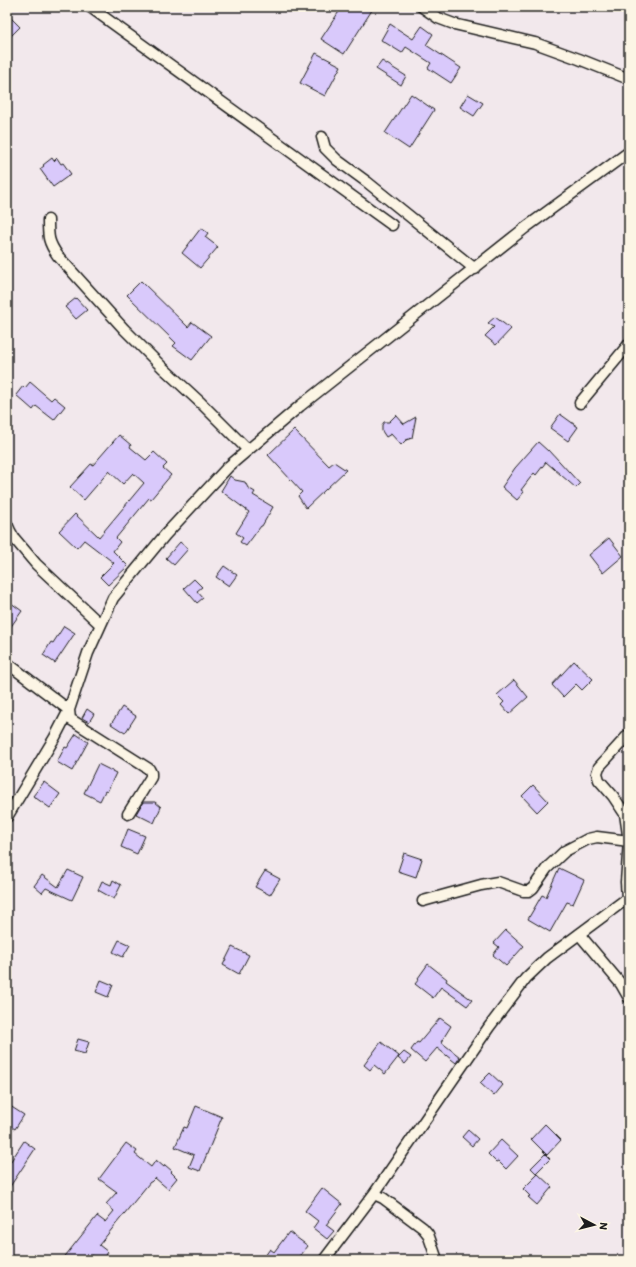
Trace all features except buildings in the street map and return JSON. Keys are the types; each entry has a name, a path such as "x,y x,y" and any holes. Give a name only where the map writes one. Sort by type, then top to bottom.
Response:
{"street":[{"path":"90,7 392,225"},
{"path":"422,7 438,18 454,24 536,43 579,58 629,79"},
{"path":"322,137 325,148 337,160 367,182 475,269"},
{"path":"7,817 55,737 69,710 88,653 113,598 165,535 228,467 300,406 525,228 629,152"},
{"path":"48,220 50,245 58,256 124,329 248,450"},
{"path":"580,403 629,344"},
{"path":"7,524 14,538 36,564 100,624"},
{"path":"7,663 69,710 70,719 149,770 151,777 128,814"},
{"path":"324,1260 374,1194 489,1027 526,978 547,958 628,898 626,882 629,841 627,815 599,780 597,773 599,767 629,734"},
{"path":"423,900 498,882 523,891 528,891 533,888 547,868 565,851 588,839 596,837 629,841"},
{"path":"578,934 620,984 629,998"},
{"path":"374,1194 383,1198 423,1228 428,1234 437,1260"}]}
